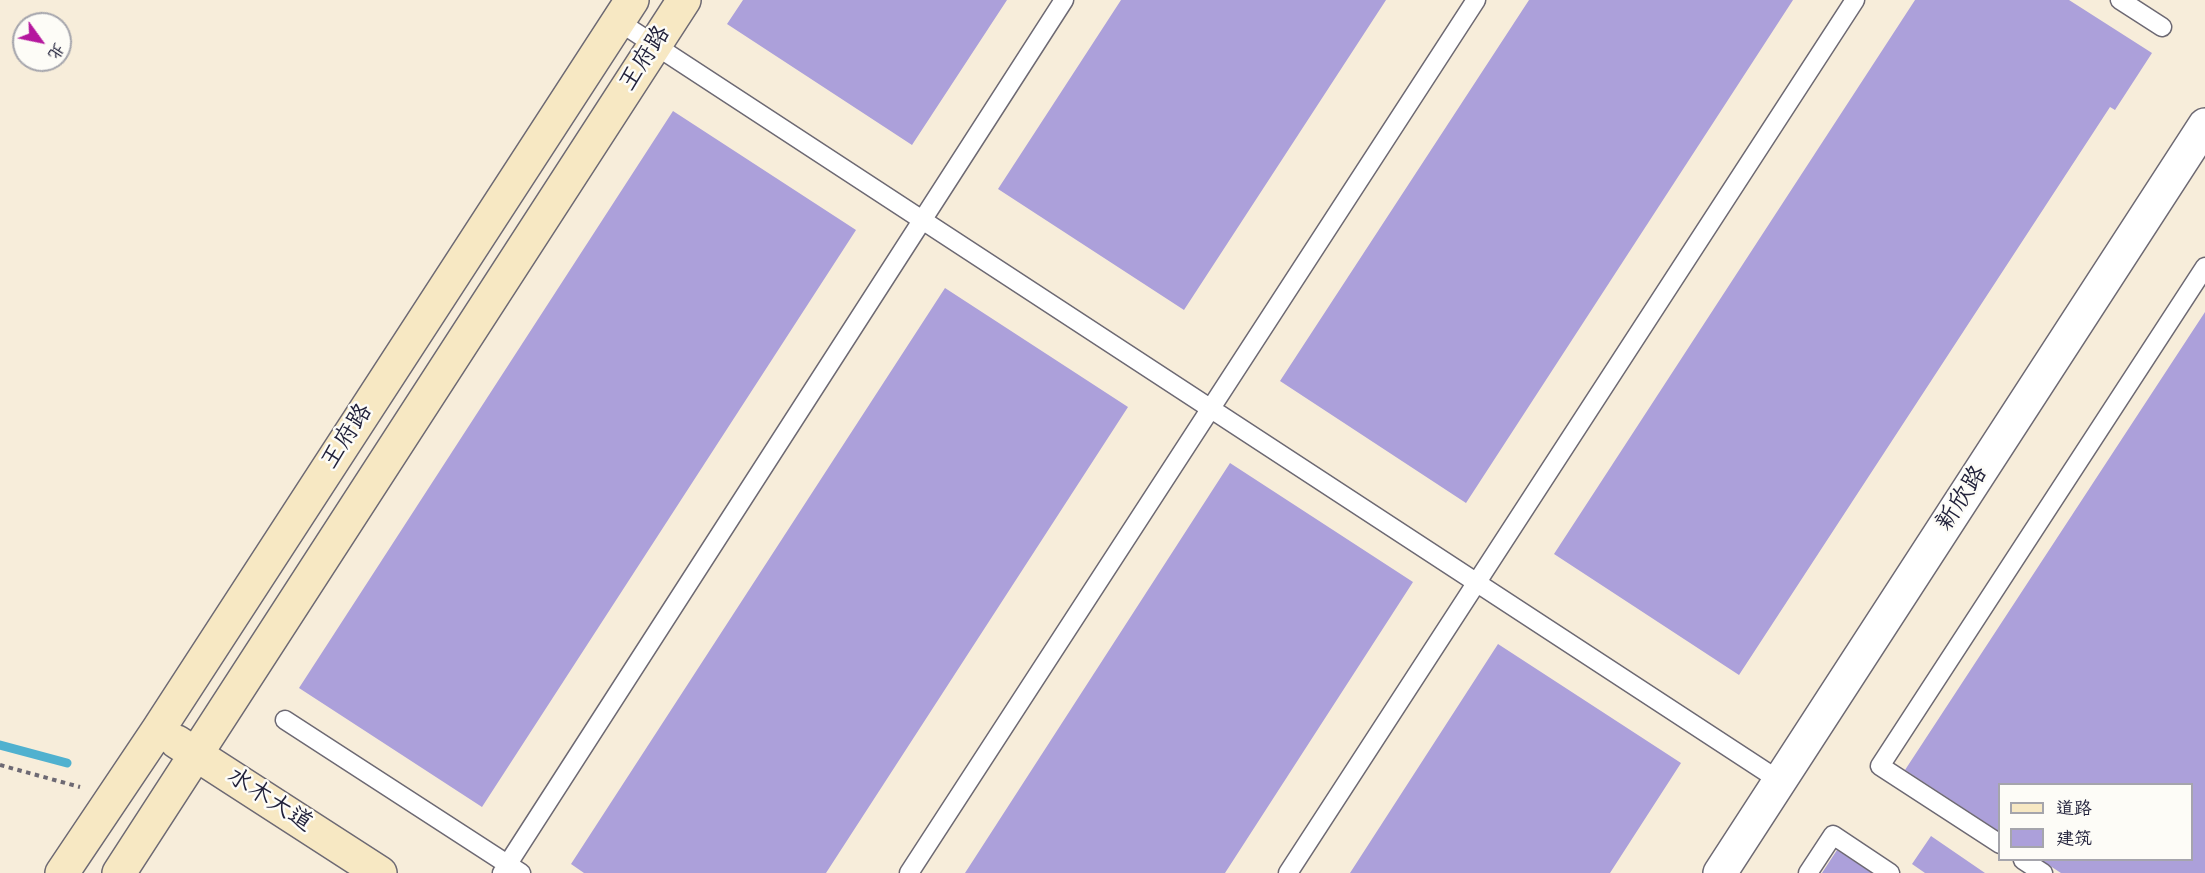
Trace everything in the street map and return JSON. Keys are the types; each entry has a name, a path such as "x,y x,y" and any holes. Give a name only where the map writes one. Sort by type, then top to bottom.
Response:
{"street":[{"name":"王府路","path":"119,873 684,0"},
{"name":"王府路","path":"62,873 158,730 625,11"},
{"name":"新欣路","path":"1720,873 2205,125"},
{"name":"水木大道","path":"158,730 380,873"}],"lane":[{"path":"285,720 511,870 922,220 1064,0"},
{"path":"909,873 1476,0"},
{"path":"1288,873 1855,0"},
{"path":"2120,0 2162,27"},
{"path":"625,11 655,45 1780,782"},
{"path":"1998,843 1880,766 2205,267"},
{"path":"1808,873 1833,835 1890,873"},
{"path":"2024,861 2043,873"}],"path":[{"path":"0,765 112,797"}],"building":[{"path":"743,0 1007,0 912,145 727,24"},
{"path":"1121,0 1386,0 1184,310 998,189"},
{"path":"1529,0 1793,0 1466,503 1280,381"},
{"path":"1915,0 2069,0 2152,53 2115,110 2110,107 1739,675 1554,554"},
{"path":"673,111 856,230 482,807 299,688"},
{"path":"945,288 1128,407 826,873 584,873 571,864"},
{"path":"2205,312 2205,873 2061,873 2043,861 2193,861 2193,783 1998,783 1998,831 1905,770"},
{"path":"1230,463 1413,582 1225,873 965,873"},
{"path":"1498,644 1681,763 1610,873 1350,873"},
{"path":"1931,836 1985,873 1925,873 1912,864"},
{"path":"1837,850 1872,873 1822,873"}],"waterway":[{"path":"0,745 67,763"}]}
